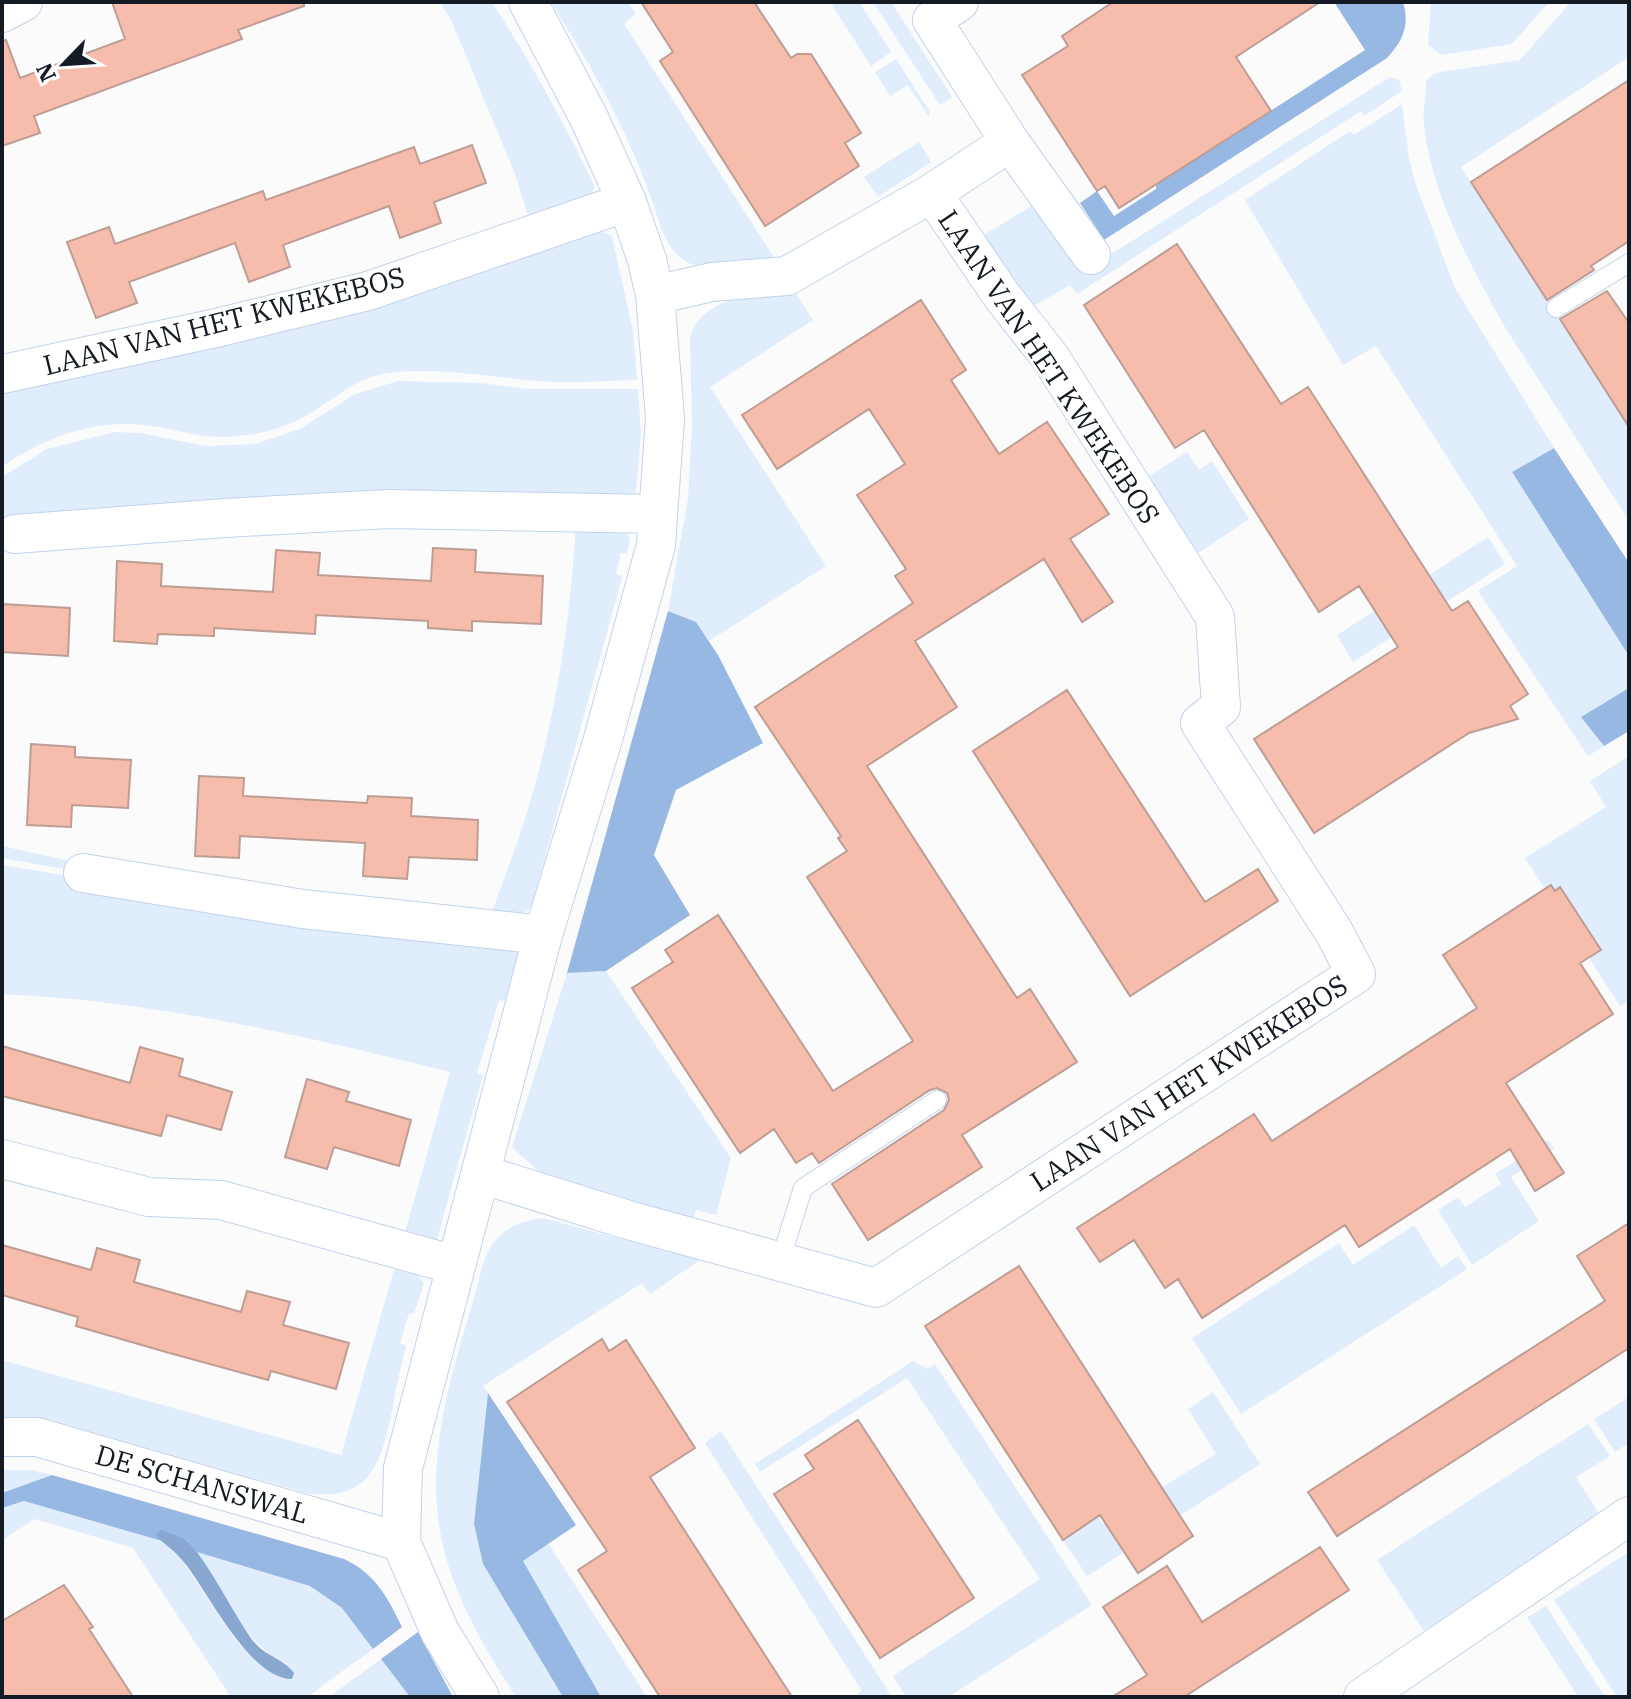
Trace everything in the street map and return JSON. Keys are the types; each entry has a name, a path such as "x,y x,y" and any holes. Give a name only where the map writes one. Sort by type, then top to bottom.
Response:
{"street":[{"path":"2,13 23,2"},
{"path":"480,1697 440,1632 401,1542 403,1468 543,935 603,739 656,545 665,418 655,295 647,260 627,202 589,118 528,2"},
{"path":"959,2 932,20 1010,142 1091,255"},
{"name":"LAAN VAN HET KWEKEBOS","path":"655,295 712,282 787,276 932,193 1010,142"},
{"name":"LAAN VAN HET KWEKEBOS","path":"481,1174 628,1220 876,1288 1356,974 1334,932 1200,723 1221,707 1215,617 1050,357 1002,296 932,193"},
{"name":"LAAN VAN HET KWEKEBOS","path":"3,374 288,312 368,291 627,202"},
{"path":"15,534 388,509 658,514"},
{"path":"83,873 303,909 543,935"},
{"path":"2,1159 149,1197 221,1200 455,1265"},
{"name":"DE SCHANSWAL","path":"2,1437 37,1437 401,1542"},
{"path":"1363,1697 1629,1516"}],"lane":[{"path":"1556,308 1629,263"},
{"path":"780,1261 803,1188 937,1100"}],"shaded area":[{"path":"440,2 492,2 546,93 595,187 585,206 531,225 515,174 452,22"},
{"path":"551,2 628,2 636,14 624,24 775,259 705,268 678,255 663,232 619,122"},
{"path":"830,2 859,2 891,52 871,66"},
{"path":"873,2 891,2 952,97 940,105"},
{"path":"1334,2 1403,2 1406,18 1404,32 1387,58 1104,240 1080,203 1097,191 1114,216 1156,189 1156,185 1365,50"},
{"path":"1431,2 1549,2 1512,44 1441,55 1428,45"},
{"path":"1571,2 1629,2 1629,57 1461,167 1629,427 1629,521 1503,324 1478,277 1443,202 1424,124 1426,81 1435,73 1520,60"},
{"path":"896,59 930,112 929,117 908,85 890,96 875,72"},
{"path":"1390,77 1399,80 1402,91 1364,116 1361,111 1077,294 1070,285 1029,309 982,236 1038,202 1083,272"},
{"path":"1402,104 1416,185 1455,288 1554,448 1512,472 1629,656 1629,688 1581,717 1604,746 1588,756 1478,591 1517,566 1376,346 1343,365 1245,200 1350,131 1354,135"},
{"path":"919,142 931,162 878,197 864,177"},
{"path":"592,228 612,236 633,331 637,380 554,382 441,372 388,373 358,383 306,416 268,431 213,437 144,425 106,425 51,439 2,467 2,387"},
{"path":"794,290 813,320 710,387 826,566 709,641 696,622 668,611 688,499 692,425 690,337 697,323 719,305 749,296"},
{"path":"398,381 480,383 527,389 638,389 641,433 636,493 631,497 2,532 2,477 47,449 115,432 140,433 205,446 255,444 300,429 355,394"},
{"path":"1554,448 1629,563 1629,656 1512,472"},
{"path":"1187,452 1199,470 1212,461 1249,519 1198,553 1149,476"},
{"path":"576,522 623,529 630,538 627,553 621,553 616,574 622,576 531,908 518,917 490,917 523,826 549,728 567,625"},
{"path":"1488,537 1505,564 1353,662 1337,635"},
{"path":"668,611 696,622 718,655 763,743 676,790 654,855 690,915 606,971 567,973"},
{"path":"1629,688 1629,731 1604,746 1581,717"},
{"path":"1629,756 1629,1001 1620,1006 1525,858 1606,807 1590,781"},
{"path":"2,846 70,861 69,870 2,858"},
{"path":"2,865 519,951 505,1001 499,1000 477,1073 483,1076 437,1239 427,1241 404,1236 450,1072 320,1041 188,1015 88,1001 2,994"},
{"path":"606,971 731,1158 716,1215 696,1210 691,1225 545,1177 512,1147 567,973"},
{"path":"1548,1140 1554,1149 1511,1177 1539,1221 1472,1265 1438,1210 1458,1197 1465,1207 1501,1184 1495,1174"},
{"path":"543,1218 700,1260 650,1294 642,1283 483,1386 488,1393 474,1524 483,1564 563,1697 516,1697 492,1659 452,1575 440,1531 436,1473 450,1384 485,1258 491,1246 507,1230"},
{"path":"1414,1225 1441,1268 1458,1256 1467,1269 1241,1414 1192,1338 1339,1243 1353,1265"},
{"path":"395,1266 416,1273 424,1283 414,1314 409,1313 400,1343 406,1346 389,1425 378,1459 360,1484 346,1491 306,1493 51,1420 2,1417 2,1360 341,1455"},
{"path":"913,1361 927,1369 935,1364 1092,1605 948,1697 906,1697 893,1676 1040,1579 907,1378 760,1472 755,1464"},
{"path":"1213,1392 1260,1464 1087,1576 1063,1540 1098,1517 1103,1524 1216,1454 1188,1409"},
{"path":"488,1393 576,1525 523,1561 601,1697 563,1697 483,1564 474,1524"},
{"path":"1629,1397 1629,1443 1615,1452 1594,1419"},
{"path":"1588,1424 1610,1456 1576,1477 1599,1518 1424,1631 1377,1560"},
{"path":"721,1431 892,1697 854,1697 862,1691 705,1443"},
{"path":"2,1470 32,1470 52,1475 2,1493"},
{"path":"52,1475 344,1559 372,1579 386,1596 402,1627 373,1649 342,1608 310,1586 197,1552 186,1540 155,1535 162,1541 24,1501 2,1508 2,1493"},
{"path":"24,1501 162,1541 182,1560 235,1639 258,1663 289,1665 256,1642 244,1629 197,1552 310,1586 342,1608 373,1649 307,1697 231,1697 133,1548 35,1519 2,1540 2,1508"},
{"path":"161,1530 192,1546 255,1643 290,1668 294,1673 292,1679 276,1675 245,1650 183,1561 155,1535"},
{"path":"548,1543 647,1697 601,1697 522,1561"},
{"path":"1629,1552 1629,1697 1617,1697 1554,1600"},
{"path":"1546,1606 1605,1697 1578,1697 1527,1617"},
{"path":"418,1632 453,1697 410,1697 381,1659"},
{"path":"381,1659 410,1697 329,1697"}],"building":[{"path":"112,2 304,2 304,6 238,30 242,39 34,116 40,133 2,146 2,41 6,40 20,78 125,39"},
{"path":"641,2 754,2 791,58 797,54 811,54 861,133 845,143 859,166 765,226 660,61 673,52"},
{"path":"1113,2 1320,2 1236,57 1271,111 1119,208 1105,186 1097,191 1022,75 1068,46 1062,36"},
{"path":"1629,80 1629,241 1591,266 1594,270 1547,300 1471,182"},
{"path":"472,145 486,183 434,202 441,223 400,238 389,206 283,245 290,267 249,282 235,243 129,282 137,303 96,318 67,242 109,227 115,244 263,191 266,200 414,147 420,164"},
{"path":"1177,244 1281,404 1308,387 1452,611 1468,601 1528,694 1510,706 1518,719 1469,733 1314,833 1254,739 1398,647 1359,586 1319,612 1204,430 1175,448 1084,305"},
{"path":"1607,291 1629,323 1629,427 1560,319"},
{"path":"921,300 966,370 951,380 999,454 1047,422 1109,514 1070,539 1113,602 1082,622 1044,559 915,641 957,707 867,766 1017,998 1030,989 1077,1062 962,1135 982,1167 868,1240 832,1184 944,1110 949,1100 947,1093 937,1088 930,1090 819,1163 812,1153 796,1163 774,1129 740,1153 632,988 673,962 665,950 718,915 833,1091 913,1041 807,877 847,851 838,838 841,836 755,707 913,603 895,576 906,569 857,495 905,464 869,409 777,469 742,415"},
{"path":"433,548 476,550 475,572 543,576 541,624 472,621 472,631 428,628 428,621 316,615 315,634 214,628 214,636 158,634 157,644 114,641 117,561 162,564 161,586 273,592 276,550 320,553 318,575 431,581"},
{"path":"2,604 70,608 68,656 2,652"},
{"path":"1067,690 1205,902 1258,869 1278,901 1130,996 973,751"},
{"path":"31,744 75,747 75,757 131,760 128,808 72,805 71,827 27,825"},
{"path":"199,776 244,778 243,796 367,803 368,796 412,798 411,816 478,820 477,860 409,857 407,879 363,876 365,843 240,836 239,858 195,856"},
{"path":"1551,885 1555,891 1560,887 1601,950 1580,963 1613,1014 1506,1083 1564,1173 1535,1191 1510,1149 1359,1247 1345,1225 1202,1318 1178,1279 1165,1288 1134,1240 1100,1262 1077,1228 1254,1114 1272,1141 1477,1008 1443,955"},
{"path":"2,1046 130,1083 140,1047 183,1059 179,1076 232,1092 221,1130 167,1115 161,1136 2,1096"},
{"path":"307,1079 349,1092 346,1101 411,1120 399,1166 334,1147 327,1169 285,1157"},
{"path":"1629,1223 1629,1348 1337,1536 1308,1492 1605,1301 1577,1256"},
{"path":"2,1245 91,1270 97,1248 140,1260 134,1282 241,1312 247,1291 290,1302 283,1325 349,1343 336,1389 271,1371 268,1380 166,1352 76,1326 78,1317 2,1295"},
{"path":"1019,1266 1193,1536 1138,1573 1100,1515 1063,1540 925,1326"},
{"path":"602,1339 609,1351 626,1340 695,1448 650,1477 792,1697 660,1697 578,1570 607,1551 507,1402"},
{"path":"858,1420 974,1598 880,1658 774,1494 814,1469 805,1455"},
{"path":"1320,1547 1349,1590 1184,1697 1112,1697 1147,1675 1103,1607 1167,1566 1202,1622"},
{"path":"64,1585 93,1627 89,1629 133,1697 2,1697 2,1621"}]}
